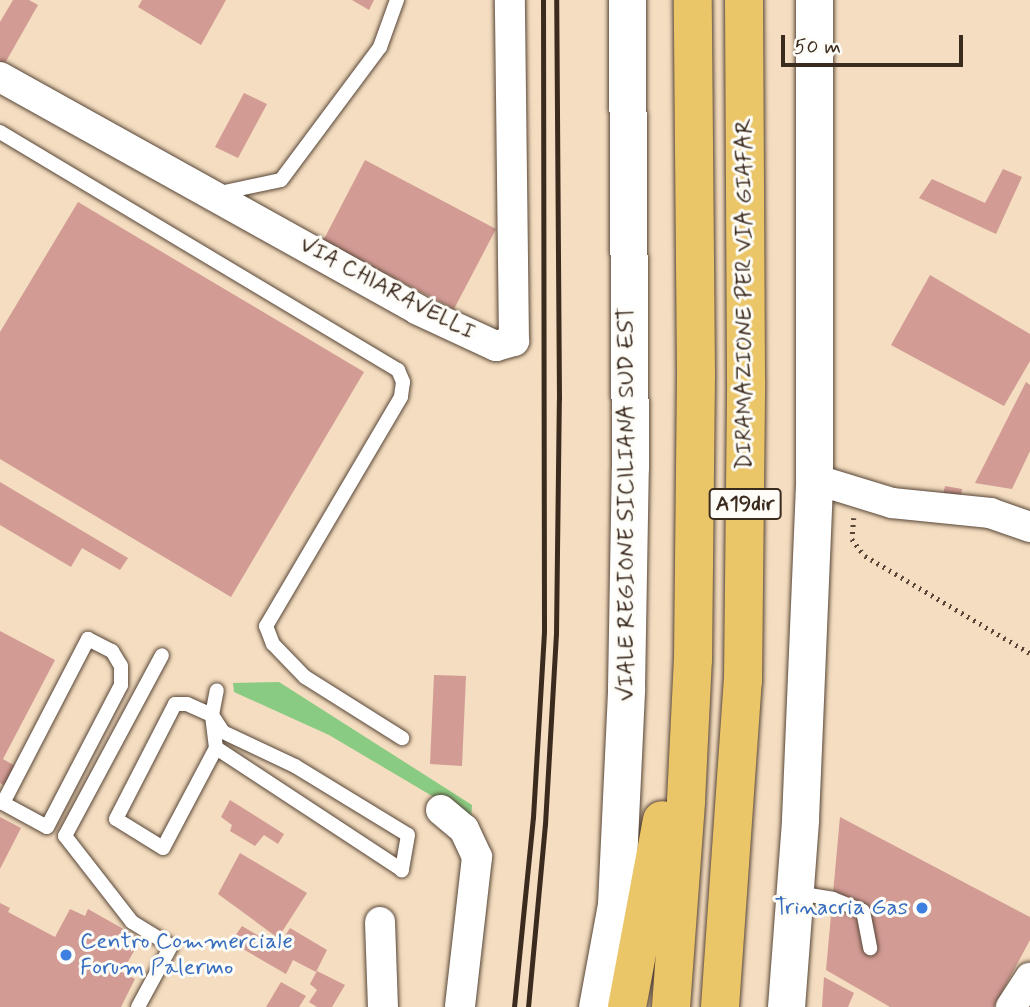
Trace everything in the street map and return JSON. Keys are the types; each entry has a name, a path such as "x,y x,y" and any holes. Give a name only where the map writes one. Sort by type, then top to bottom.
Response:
{"highway":[{"name":"A19dir","path":"671,1007 686,801 692,660 696,375 693,0"},
{"name":"DIRAMAZIONE PER VIA GIAFAR","path":"720,1007 743,681 747,380 744,0"},
{"path":"627,1007 658,853 668,774 681,533 696,375"}],"street":[{"name":"VIA CHIARAVELLI","path":"0,77 418,310 496,346 514,341 510,0"},
{"name":"VIALE REGIONE SICILIANA SUD EST","path":"597,1007 616,904 626,688 630,468 627,0"},
{"path":"786,1007 809,642 814,478 814,0"},
{"path":"814,478 892,503 990,513 1030,527"},
{"path":"441,810 464,830 477,857 460,1007"},
{"path":"380,922 383,1007"},
{"path":"1011,1007 1030,978"}],"lane":[{"path":"210,195 281,180 380,47 397,0"},
{"path":"0,132 398,370 403,382 401,397 266,626 273,644 305,677 402,738"},
{"path":"47,827 121,685 121,667 112,651 88,639 3,803 47,827 65,836 132,922 171,946 138,1007"},
{"path":"65,836 162,655"},
{"path":"216,748 402,870 408,835 295,766 223,732 212,715 187,704 176,704 116,819 163,848 216,748 212,715 217,690"},
{"path":"795,893 832,899 863,911 870,948"}],"path":[{"path":"860,493 852,539 865,556 1030,653"}],"green space":[{"path":"279,682 472,805 471,819 329,735 234,692 233,683"}],"building":[{"path":"13,0 29,0 38,5 0,72 0,22"},
{"path":"142,0 226,0 201,45 138,7"},
{"path":"352,0 374,0 369,10"},
{"path":"244,93 267,104 238,158 215,147"},
{"path":"365,160 496,229 454,309 323,241"},
{"path":"1003,169 1022,177 996,234 919,198 932,179 985,203"},
{"path":"78,202 364,372 231,597 0,459 0,332"},
{"path":"930,275 1030,334 1030,361 1004,406 891,345"},
{"path":"1026,382 1030,385 1030,451 1012,489 975,483"},
{"path":"0,482 128,558 120,570 82,548 71,567 0,525"},
{"path":"945,486 962,489 960,505 941,504"},
{"path":"0,631 55,660 3,759 17,767 7,787 0,783"},
{"path":"434,675 466,676 462,766 430,764"},
{"path":"230,800 284,834 278,844 264,835 255,846 230,831 232,825 221,817"},
{"path":"0,817 21,828 0,869"},
{"name":"Trinacria Gas","path":"840,817 1030,917 1030,940 994,1007 890,1007 826,970"},
{"path":"240,853 307,893 278,938 218,894"},
{"name":"Centro Commerciale Forum Palermo","path":"0,903 10,908 8,912 55,937 70,909 85,916 88,909 141,939 122,972 135,979 121,1007 0,1007"},
{"path":"242,926 278,947 290,928 327,950 316,972 293,960 286,974 231,942"},
{"path":"317,971 345,985 332,1007 317,1007 309,1002 317,990 310,984"},
{"path":"824,977 854,993 848,1007 822,1007"},
{"path":"281,982 306,996 299,1007 266,1007"}],"railway":[{"path":"514,1007 533,817 544,631 543,0"},
{"path":"528,1007 545,824 556,634 559,399 556,0"}],"place":[{"name":"Trinacria Gas","path":"922,908"},
{"name":"Centro Commerciale Forum Palermo","path":"66,955"}]}
